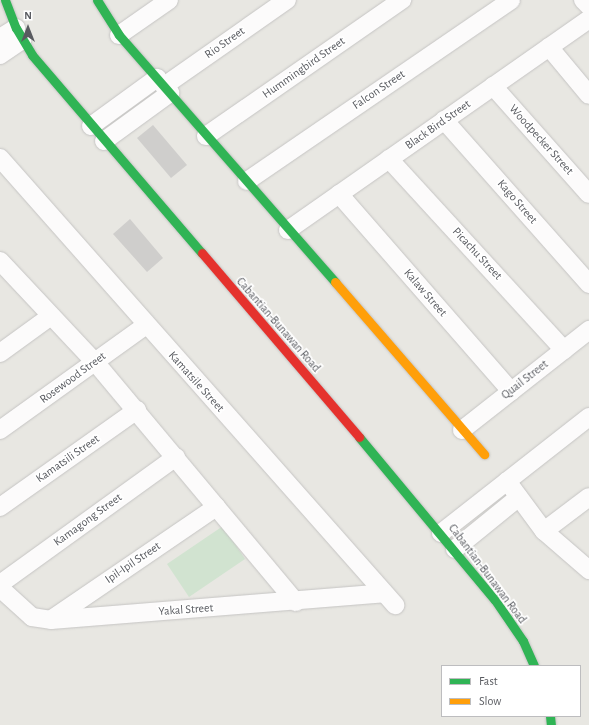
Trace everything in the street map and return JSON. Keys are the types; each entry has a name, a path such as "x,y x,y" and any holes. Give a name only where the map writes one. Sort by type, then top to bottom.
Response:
{"main road":[{"name":"Cabantian-Bunawan Road","path":"5,0 19,34 38,63 455,549 495,600 523,641 534,665"},
{"path":"98,0 119,35 484,454"}],"street":[{"path":"119,35 169,0"},
{"name":"Rio Street","path":"163,86 287,0"},
{"name":"Hummingbird Street","path":"206,136 402,0"},
{"name":"Falcon Street","path":"247,181 511,0"},
{"path":"583,0 589,6"},
{"name":"Black Bird Street","path":"288,230 589,19"},
{"path":"0,38 19,34"},
{"path":"0,55 19,34"},
{"path":"549,47 589,95"},
{"path":"91,126 163,86"},
{"path":"104,141 163,86"},
{"name":"Woodpecker Street","path":"493,86 589,194"},
{"name":"Kago Street","path":"444,120 589,284"},
{"name":"Kamatsile Street","path":"0,158 389,599"},
{"name":"Picachu Street","path":"389,159 564,350"},
{"name":"Kalaw Street","path":"339,194 511,391"},
{"path":"3,269 95,362 176,456 216,507 296,602"},
{"path":"0,353 51,316"},
{"name":"Rosewood Street","path":"0,430 146,325"},
{"name":"Quail Street","path":"462,430 589,330"},
{"name":"Kamatsili Street","path":"0,507 137,410"},
{"path":"441,533 589,417"},
{"name":"Kamagong Street","path":"0,584 176,456"},
{"path":"507,481 544,531 589,570"},
{"path":"455,549 519,497"},
{"path":"544,531 589,497"},
{"name":"Ipil-Ipil Street","path":"51,620 216,507"},
{"name":"Yakal Street","path":"0,588 32,617 51,620 296,602 389,599"}],"green space":[{"path":"223,526 245,559 189,597 167,564"}],"building":[{"path":"153,125 187,165 171,178 137,138"},
{"path":"130,219 163,258 147,272 113,234"}],"traffic: fast":[{"path":"5,0 16,28 32,55 202,253"},
{"path":"97,0 119,35 335,282"},
{"path":"359,437 495,600 523,641 534,665"},
{"path":"550,717 551,725"}],"traffic: slow":[{"path":"335,282 484,454"}],"traffic: jam":[{"path":"202,253 359,437"}]}
